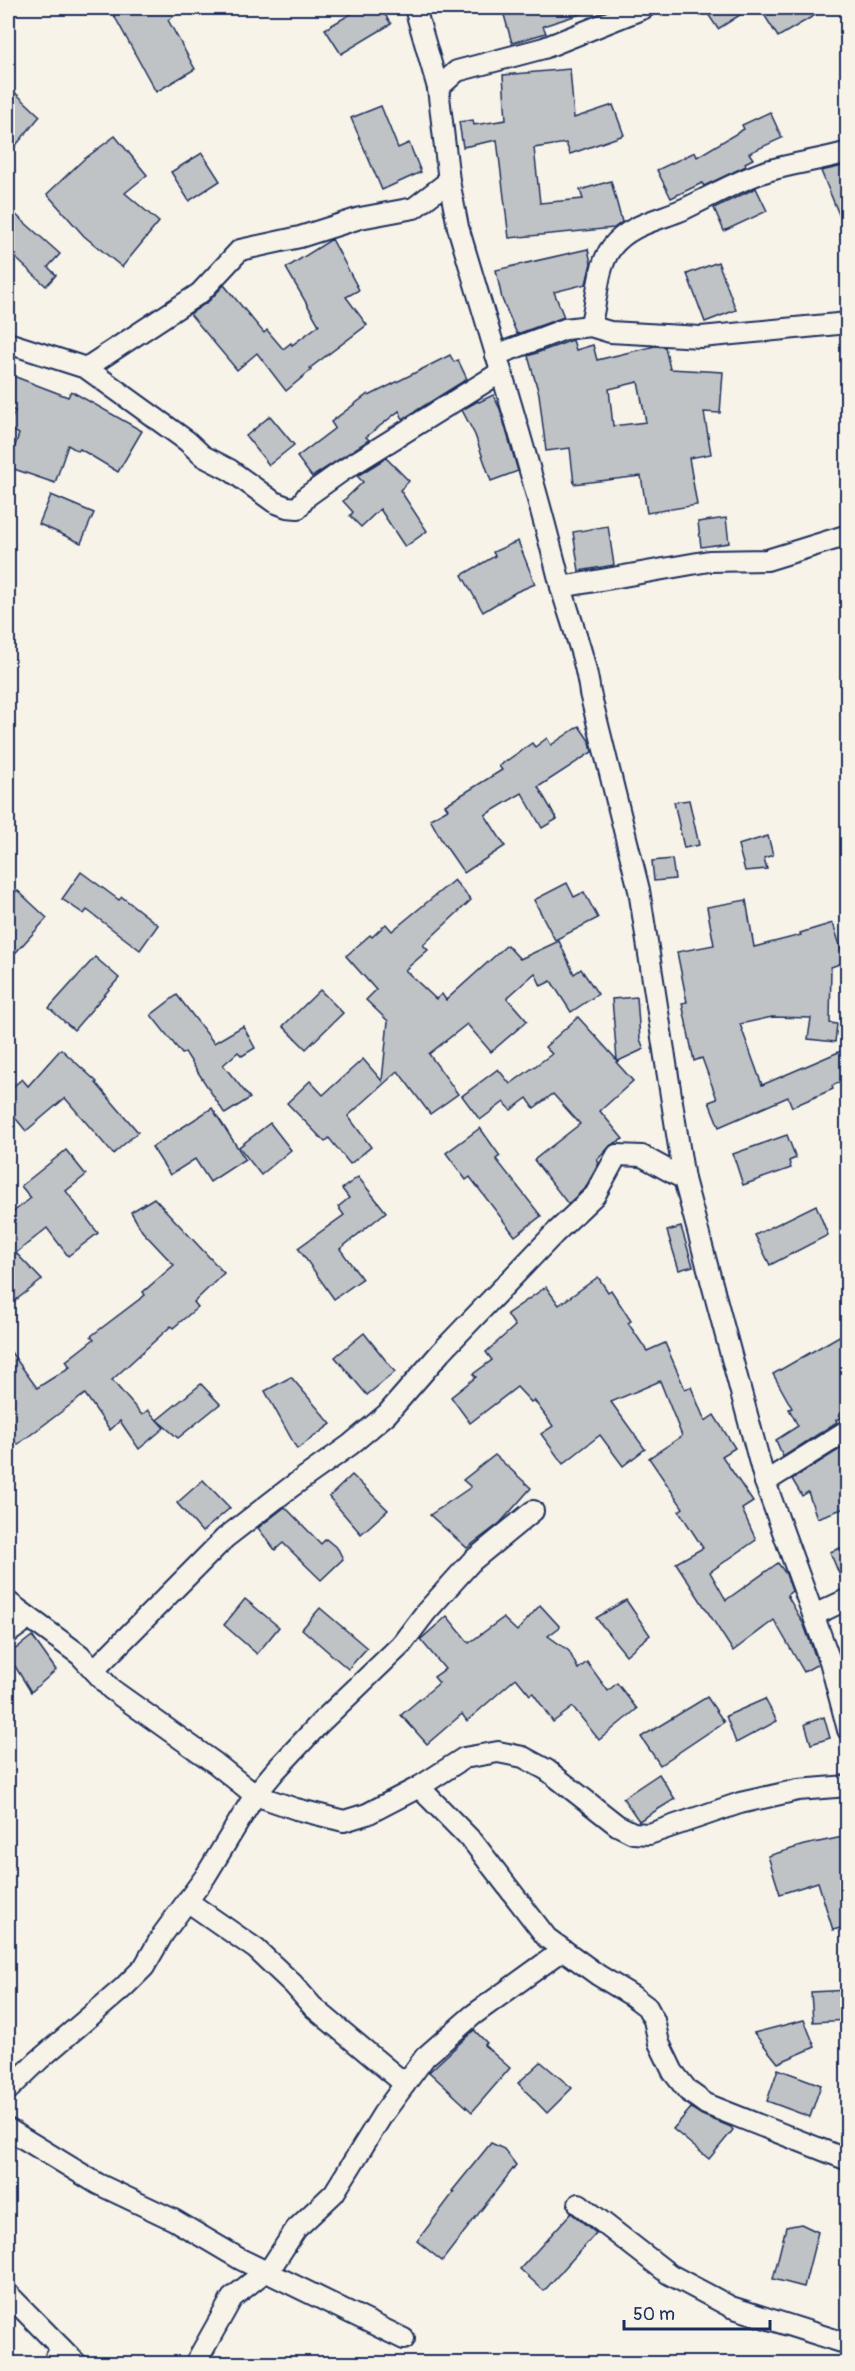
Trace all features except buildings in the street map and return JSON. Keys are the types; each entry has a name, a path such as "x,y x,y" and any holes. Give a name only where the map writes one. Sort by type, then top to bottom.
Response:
{"street":[{"path":"415,8 438,88 449,182 458,227 538,492 561,587 587,672 590,693 639,890 684,1179 765,1482 830,1661 848,1730"},
{"path":"438,88 457,71 544,48 644,8"},
{"path":"590,326 595,310 598,285 611,248 637,227 684,209 767,171 848,152"},
{"path":"86,368 200,292 240,250 300,237 360,218 414,208 449,182"},
{"path":"8,343 86,368 187,441 203,456 230,470 274,502 298,508 307,496 499,363 565,329 590,326 610,332 700,337 848,323"},
{"path":"561,587 709,561 767,560 848,536"},
{"path":"94,1670 225,1538 291,1486 350,1445 387,1414 441,1352 554,1234 595,1195 617,1155 642,1156 684,1179"},
{"path":"765,1482 848,1430"},
{"path":"8,2090 144,1967 163,1934 205,1877 255,1795 320,1722 401,1645 426,1612 472,1561 533,1511"},
{"path":"814,1615 848,1599"},
{"path":"8,1602 80,1655 111,1689 215,1763 255,1795 296,1809 344,1821 367,1814 419,1787 464,1758 498,1752 523,1757 547,1770 617,1825 633,1833 649,1834 740,1803 798,1791 848,1786"},
{"path":"8,1633 29,1618"},
{"path":"419,1787 474,1843 539,1930 563,1950 647,2007 654,2020 659,2043 672,2072 688,2091 706,2104 848,2160"},
{"path":"187,1901 256,1949 293,1984 313,2007 405,2084"},
{"path":"195,2364 232,2298 272,2266 296,2229 334,2193 383,2114 425,2057 473,2015 563,1950"},
{"path":"8,2129 98,2184 174,2220 265,2272 404,2339"},
{"path":"579,2204 669,2274 731,2307 848,2344"},
{"path":"8,2294 57,2356 76,2364"}]}
